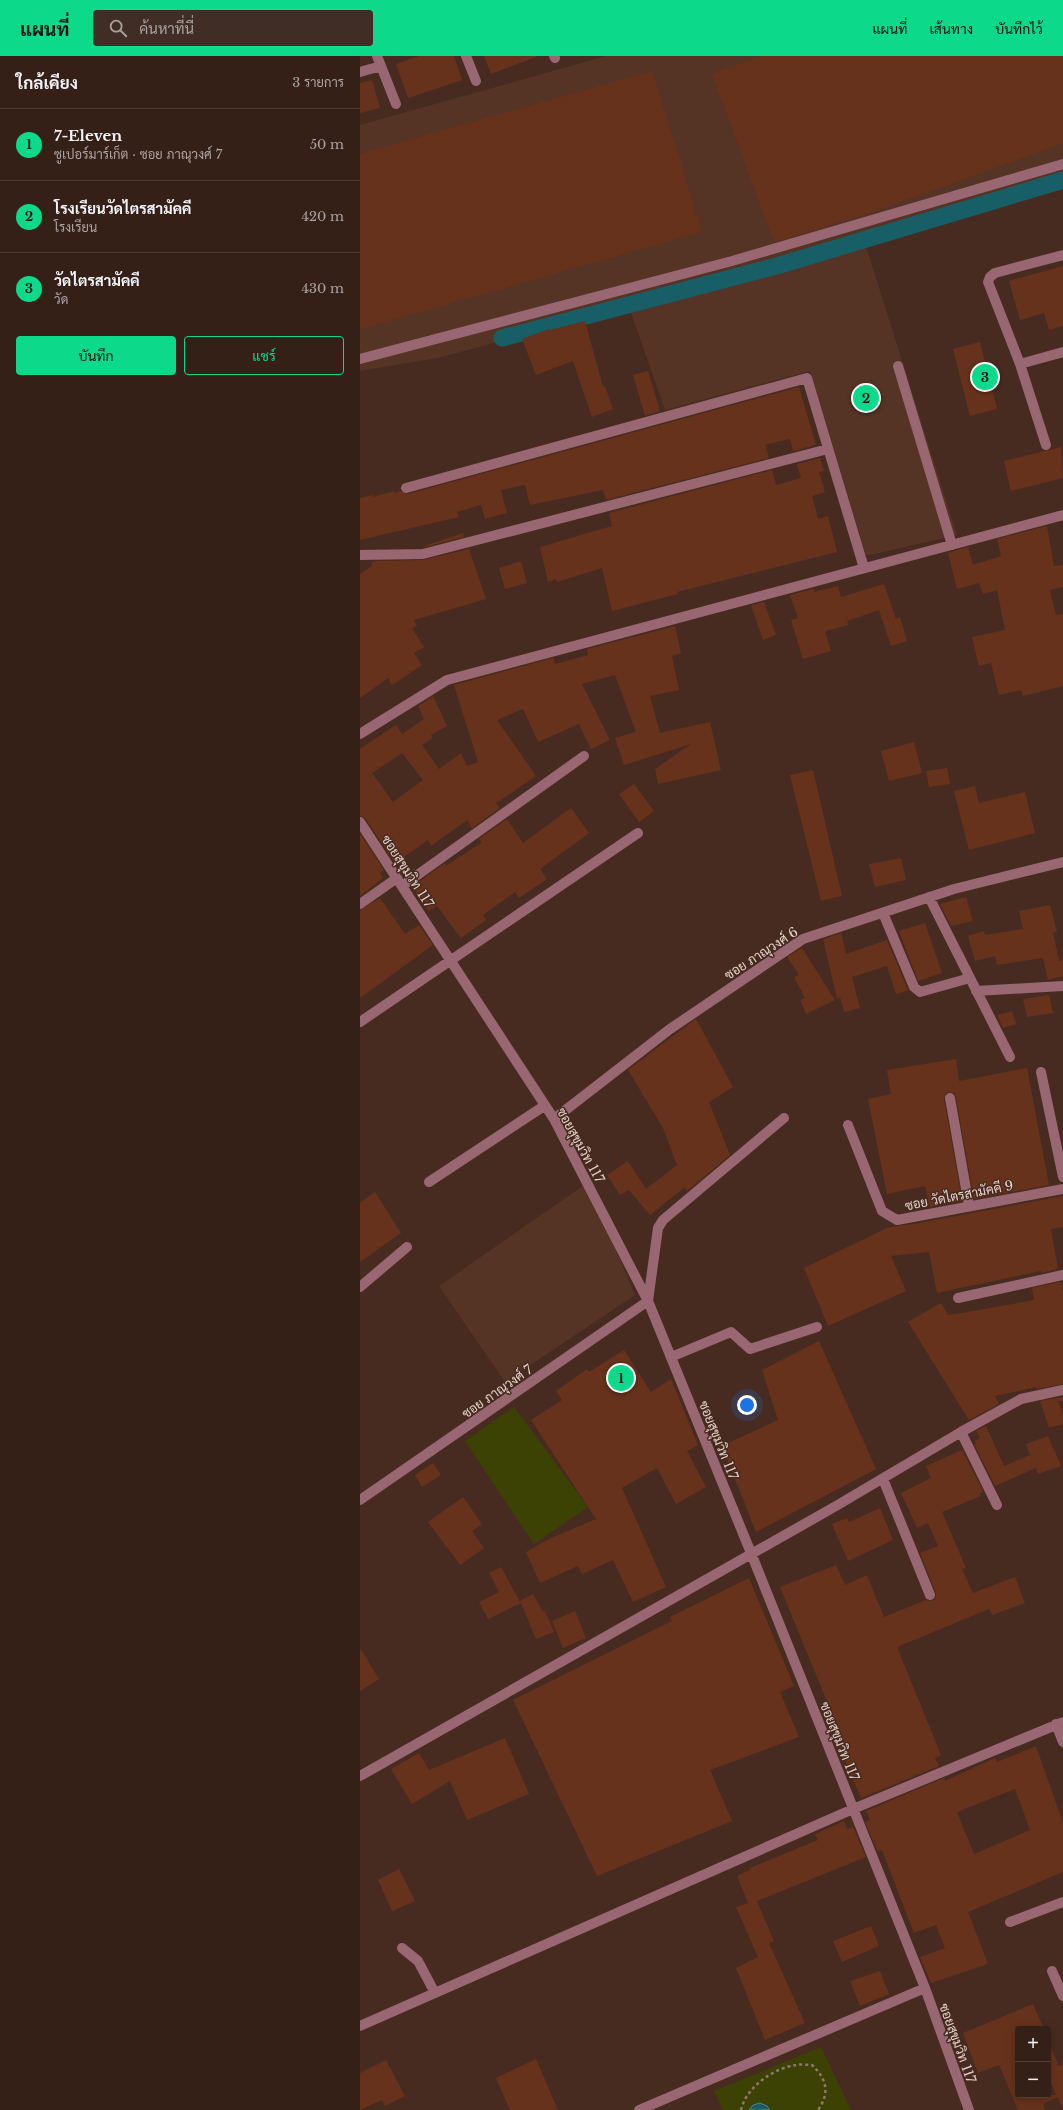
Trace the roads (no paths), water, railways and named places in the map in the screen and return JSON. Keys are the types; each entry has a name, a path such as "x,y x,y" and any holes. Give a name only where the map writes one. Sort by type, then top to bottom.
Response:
{"street":[{"path":"377,56 396,104"},
{"path":"466,56 476,81"},
{"path":"360,72 381,66"},
{"path":"360,359 732,262 1063,164"},
{"path":"1046,445 1020,364 988,282 990,277 995,273 1063,255"},
{"path":"1020,364 1063,352"},
{"path":"898,366 952,545"},
{"path":"406,488 807,378 864,568"},
{"path":"360,555 423,554 828,449"},
{"path":"360,734 447,680 1063,515"},
{"path":"360,904 399,882 584,756"},
{"name":"ซอยสุขุมวิท 117","path":"360,822 544,1106 554,1119 648,1301 751,1553 925,1988 969,2110"},
{"path":"360,1022 638,833"},
{"name":"ซอย ภาณุวงศ์ 6","path":"554,1119 670,1029 803,939 954,889 1063,862"},
{"path":"929,897 1010,1057"},
{"path":"883,912 914,987 920,992 970,978"},
{"path":"976,991 1063,986"},
{"path":"1041,1072 1063,1177"},
{"path":"950,1098 969,1206"},
{"path":"429,1182 544,1106"},
{"path":"648,1301 658,1228 663,1220 784,1118"},
{"name":"ซอย วัดไตรสามัคคี 9","path":"848,1125 877,1202 882,1211 888,1216 897,1220 1063,1189"},
{"path":"360,1287 407,1247"},
{"path":"958,1298 1063,1275"},
{"name":"ซอย ภาณุวงศ์ 7","path":"360,1500 648,1301"},
{"path":"671,1357 731,1332 750,1350 818,1327"},
{"path":"360,1776 961,1432 1021,1400 1063,1390"},
{"path":"961,1432 997,1506"},
{"path":"883,1478 930,1595"},
{"path":"360,2026 853,1809 1060,1723 1063,1742"},
{"path":"1010,1922 1063,1902"},
{"path":"402,1948 418,1961 435,1993"},
{"path":"1052,1972 1063,1996"},
{"path":"639,2110 925,1988"}],"water":[{"path":"760,2103 767,2106 770,2110 749,2110 753,2105"}],"waterway":[{"path":"502,338 780,265 1063,180"}],"place":[{"name":"วัดไตรสามัคคี","path":"985,377"},
{"name":"โรงเรียนวัดไตรสามัคคี","path":"866,398"},
{"name":"7-Eleven","path":"621,1378"}]}
